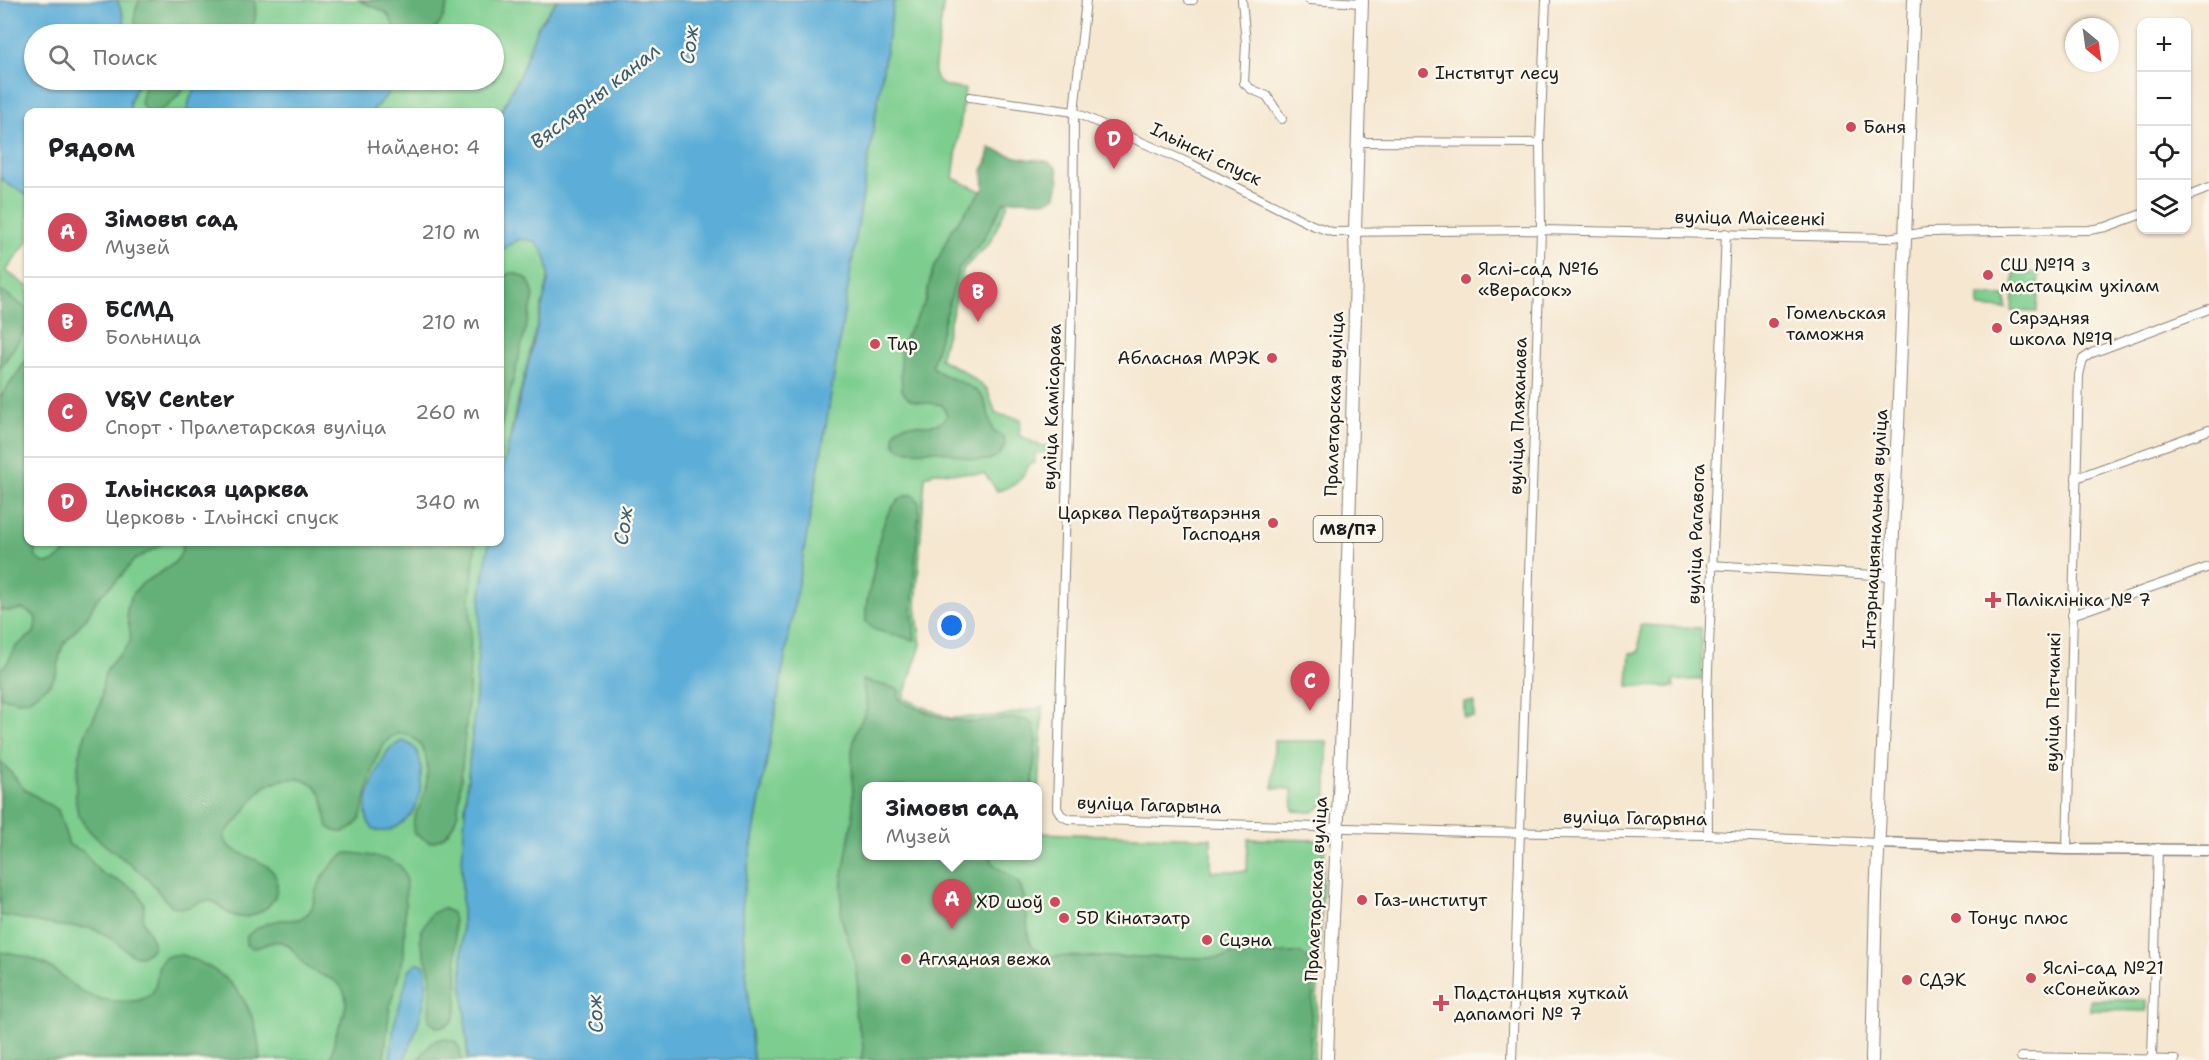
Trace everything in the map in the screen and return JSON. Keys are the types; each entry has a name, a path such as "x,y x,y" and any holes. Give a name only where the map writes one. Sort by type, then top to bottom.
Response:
{"main road":[{"name":"Інтэрнацыянальная вуліца","path":"1872,1060 1914,0"},
{"name":"Пралетарская вуліца","path":"1327,1060 1346,619 1356,273 1354,231 1359,142 1362,1"}],"street":[{"name":"вуліца Камісарава","path":"1061,815 1057,808 1073,266 1074,112 1086,0"},
{"path":"1242,0 1246,44 1244,82 1251,89 1267,96 1282,119"},
{"path":"1309,0 1362,1"},
{"name":"вуліца Пляханава","path":"1512,1060 1541,230 1540,143 1546,0"},
{"name":"Ільінскі спуск","path":"970,97 1074,112 1191,164 1317,228 1332,232 1354,231"},
{"path":"1359,142 1540,143"},
{"path":"2191,195 2209,188"},
{"name":"вуліца Маісеенкі","path":"1354,231 1541,230 1887,238 1927,232 2089,230 2106,227 2137,216"},
{"name":"вуліца Рагавога","path":"1708,836 1707,695 1726,233"},
{"name":"вуліца Петчанкі","path":"2067,849 2079,375 2083,359 2092,353 2209,309"},
{"path":"2076,478 2209,430"},
{"path":"1711,565 1891,576"},
{"path":"2072,615 2209,567"},
{"name":"вуліца Гагарына","path":"1061,815 1068,819 1521,833 1708,836 2067,849 2209,850"},
{"path":"2152,1059 2158,848"},
{"path":"2021,1057 2175,1060"}],"green space":[{"path":"117,0 557,0 537,28 521,72 503,108 375,108 389,90 504,90 504,24 124,24"},
{"path":"140,0 255,0 256,11 254,24 135,24 136,9"},
{"path":"358,0 449,0 439,24 393,24 385,12"},
{"path":"894,0 944,0 934,73 942,85 965,89 953,178 1008,204 989,244 964,268 940,359 963,371 987,389 996,414 1021,419 1019,435 1040,446 1049,446 1049,452 1035,453 1035,463 1029,464 1017,482 1003,490 997,491 985,474 934,472 925,477 916,606 921,645 903,698 949,718 1000,716 1043,707 1040,782 862,782 862,860 1042,860 1042,833 1211,838 1211,871 1247,871 1248,839 1325,840 1314,1060 753,1060 742,900 824,437"},
{"path":"135,90 195,90 188,108 130,108"},
{"path":"144,90 182,90 164,108 144,108 141,104"},
{"path":"989,148 1018,157 1049,162 1057,169 1059,183 1056,195 1048,201 1004,202 983,240 959,268 932,366 981,395 987,407 993,431 1003,437 1005,444 1000,453 985,460 975,460 939,451 905,450 895,443 896,430 909,424 935,424 947,415 942,405 914,401 905,395 902,390 900,352 925,302 932,272 952,229 984,188 983,171"},
{"path":"0,177 24,193 24,246 6,271 24,284 24,546 488,546 481,595 476,695 462,865 462,971 468,1060 0,1060"},
{"path":"525,238 538,244 547,261 548,282 504,466 504,248 512,241"},
{"path":"511,273 527,279 534,296 504,417 504,277"},
{"path":"2014,273 2039,273 2037,312 2012,311"},
{"path":"0,292 5,293 24,307 24,332 0,369"},
{"path":"1979,295 2006,296 2006,309 1979,307"},
{"path":"24,364 24,546 37,546 36,558 42,562 53,562 71,546 159,546 134,560 97,599 87,617 63,645 57,673 50,684 28,700 19,701 0,697 0,670 8,662 16,646 34,633 36,622 35,616 23,609 0,610 0,503 2,492 0,485 0,398"},
{"path":"913,494 919,503 912,608 915,640 875,630 866,622 867,600 882,529 893,506 902,498"},
{"path":"182,546 476,546 470,598 469,691 458,811 452,827 445,836 429,842 414,833 414,819 425,790 427,765 419,743 402,734 387,740 381,749 372,772 360,819 350,829 337,832 328,827 323,799 316,788 301,780 292,779 275,782 260,791 240,818 227,830 224,835 227,843 264,864 277,880 274,899 265,909 252,915 238,917 232,915 210,901 200,902 187,908 177,908 171,905 147,878 88,829 77,809 77,771 83,740 100,704 105,673 109,665 130,642 127,606 137,589 169,567 180,556"},
{"path":"1640,625 1701,628 1702,679 1673,681 1674,687 1628,686 1630,653 1639,652"},
{"path":"862,680 899,689 899,698 904,703 946,719 964,722 1013,719 1028,721 1033,724 1036,737 1033,782 862,782 862,860 992,860 994,865 1019,884 1025,904 1029,940 1033,947 1047,956 1220,958 1248,951 1269,954 1303,954 1311,963 1314,971 1309,1060 861,1060 862,1039 855,1014 858,989 854,957 841,918 842,880 853,815 852,750 856,732 867,708"},
{"path":"1464,702 1474,702 1474,717 1464,717"},
{"path":"1274,741 1327,741 1327,802 1313,812 1293,811 1292,789 1273,788"},
{"path":"0,762 24,789 58,810 69,845 83,851 105,875 137,891 144,903 143,921 153,942 153,947 148,953 140,956 132,955 110,937 91,928 59,926 0,915"},
{"path":"347,853 374,856 395,862 402,867 406,878 404,956 390,1006 384,1060 330,1060 345,1009 345,995 342,988 336,982 307,967 292,950 281,942 271,942 255,948 246,945 247,936 267,924 304,917 312,908 317,888 326,873 333,863"},
{"path":"443,908 452,913 454,921 457,1001 453,1020 446,1026 436,1027 429,1020 431,976 420,940 421,932 431,914"},
{"path":"0,952 25,956 42,963 93,997 123,1002 139,1000 152,993 160,963 167,957 183,955 214,970 236,989 251,1014 256,1028 260,1060 0,1060"},
{"path":"2090,1000 2147,1000 2147,1011 2090,1010"},
{"path":"443,1038 456,1042 460,1049 461,1060 418,1060 432,1042"}],"water":[{"path":"0,0 117,0 124,24 24,24 24,90 135,90 130,108 24,108 24,194 0,177"},
{"path":"557,0 894,0 824,437 742,900 753,1060 468,1060 462,971 462,865 476,695 481,595 488,546 504,546 504,464 548,282 544,255 534,241 519,239 504,248 503,108 521,72 537,28"},
{"path":"195,90 389,90 375,108 188,108"},
{"path":"402,741 417,751 420,759 421,780 418,801 410,816 397,826 390,830 376,830 367,818 369,793 387,752"},
{"path":"416,963 423,964 426,973 425,998 404,1060 390,1060 394,1025 409,971"}],"place":[{"name":"Інстытут лесу","path":"1423,73"},
{"name":"Баня","path":"1851,127"},
{"name":"Ільінская царква","path":"1114,169"},
{"name":"СШ №19 з мастацкім ухілам","path":"1988,275"},
{"name":"Яслі-сад №16 «Верасок»","path":"1466,279"},
{"name":"БСМД","path":"978,322"},
{"name":"Гомельская таможня","path":"1774,323"},
{"name":"Сярэдняя школа №19","path":"1997,328"},
{"name":"Тир","path":"875,344"},
{"name":"Абласная МРЭК","path":"1272,358"},
{"name":"Царква Пераўтварэння Гасподня","path":"1273,523"},
{"name":"Паліклініка № 7","path":"1993,600"},
{"name":"V&V Center","path":"1310,711"},
{"name":"Газ-институт","path":"1362,900"},
{"name":"XD шоў","path":"1055,902"},
{"name":"5D Кінатэатр","path":"1064,918"},
{"name":"Тонус плюс","path":"1956,918"},
{"name":"Зімовы сад","path":"952,929"},
{"name":"Сцэна","path":"1207,940"},
{"name":"Аглядная вежа","path":"906,959"},
{"name":"Яслі-сад №21 «Сонейка»","path":"2031,978"},
{"name":"СДЭК","path":"1907,980"},
{"name":"Падстанцыя хуткай дапамогі № 7","path":"1441,1003"}],"water label":[{"name":"Сож","path":"689,45"},
{"name":"Вяслярны канал","path":"595,96"},
{"name":"Сож","path":"623,526"},
{"name":"Сож","path":"595,1014"}]}
